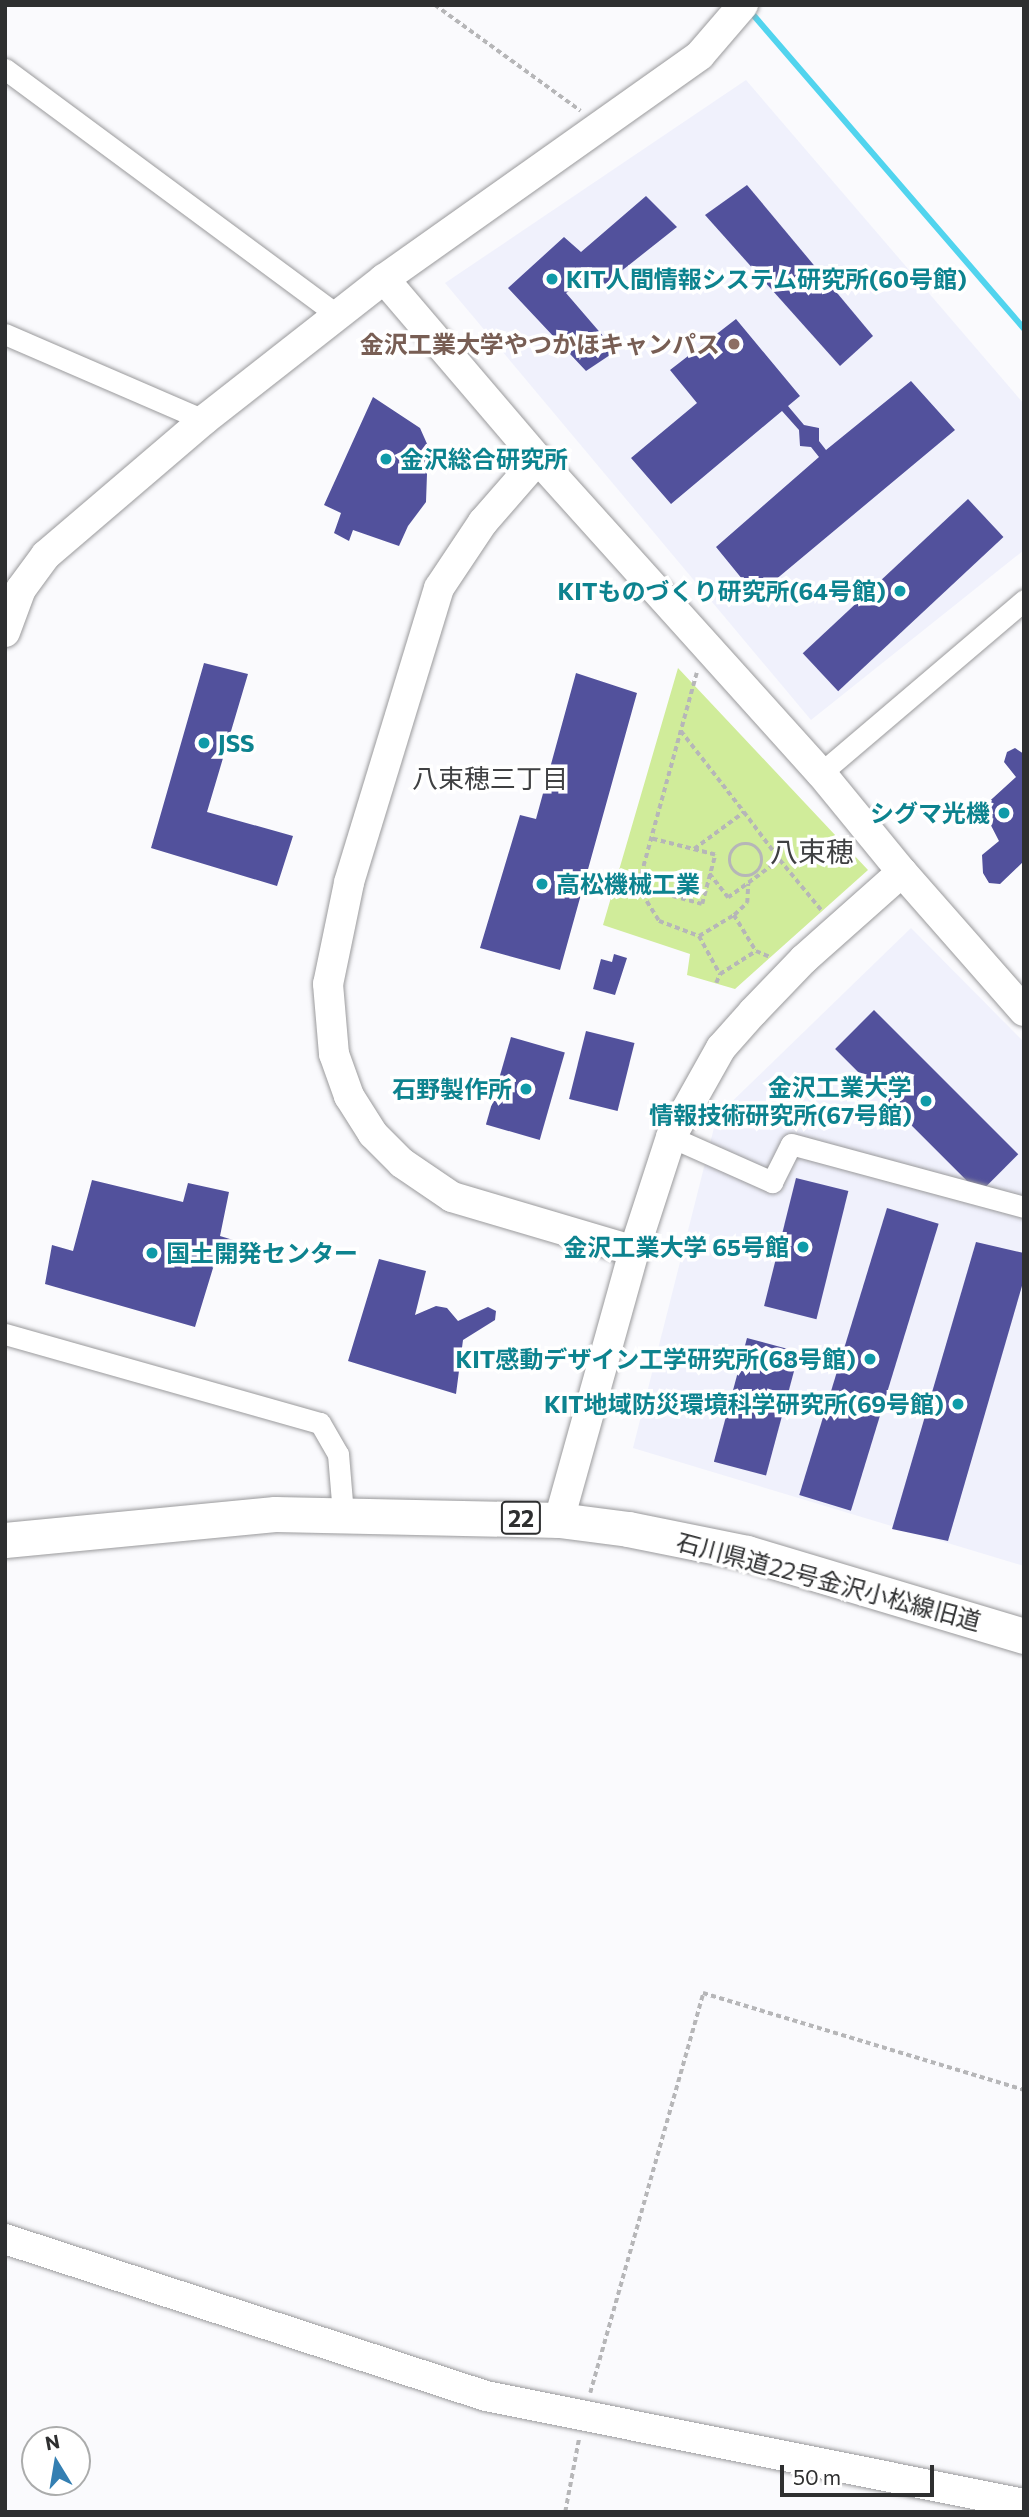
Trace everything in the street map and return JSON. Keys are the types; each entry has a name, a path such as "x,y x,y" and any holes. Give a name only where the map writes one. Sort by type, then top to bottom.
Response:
{"main road":[{"name":"石川県道22号金沢小松線旧道","path":"5,1540 275,1514 559,1520 747,1553 1024,1636"}],"street":[{"path":"5,632 21,589 46,555 204,420 384,279 700,55 736,14"},
{"path":"5,69 339,316"},
{"path":"384,279 538,459 821,773 902,872 1024,1012"},
{"path":"5,334 204,420"},
{"path":"538,459 483,522 439,588 346,896 328,984 334,1054 349,1096 373,1135 402,1163 452,1197 634,1251"},
{"path":"821,773 1024,600"},
{"path":"559,1520 634,1251 671,1137 721,1048 804,959 902,872"},
{"path":"671,1137 772,1182 791,1144 1024,1207"},
{"path":"5,1334 320,1423 338,1454 343,1514"},
{"path":"5,2239 486,2396 1024,2504"}],"path":[{"path":"435,5 603,126"},
{"path":"710,650 696,676 638,887 659,921 699,936 720,974"},
{"path":"681,731 822,911"},
{"path":"694,849 744,812"},
{"path":"638,887 702,904 715,855 651,839"},
{"path":"750,844 759,850 761,866 755,873 740,875 730,863 732,852 750,844"},
{"path":"709,874 728,898 780,860"},
{"path":"699,936 734,915 747,903 748,883"},
{"path":"734,915 756,951 770,957"},
{"path":"716,984 720,974 756,951"},
{"path":"565,2512 584,2415 703,1993 1024,2090"}],"shaded area":[{"name":"金沢工業大学やつかほキャンパス","path":"746,80 1024,404 1024,550 811,720 445,283"},
{"path":"911,928 1024,1042 1024,1566 633,1448 717,1116"}],"green space":[{"path":"678,668 868,870 735,989 687,975 690,954 603,925"}],"building":[{"path":"747,185 873,336 840,366 705,215"},
{"name":"KIT人間情報システム研究所(60号館)","path":"646,196 677,227 605,284 595,273 566,293 616,351 586,371 508,288 564,237 581,252"},
{"path":"736,319 800,396 788,406 804,425 819,428 819,441 826,450 911,381 955,430 756,596 716,547 819,457 811,447 800,446 799,430 782,411 671,504 631,458 697,403 670,370"},
{"name":"金沢総合研究所","path":"373,397 420,428 428,446 426,502 408,526 399,546 353,530 349,541 334,533 341,513 324,505"},
{"name":"KITものづくり研究所(64号館)","path":"968,499 1003,537 838,691 803,653"},
{"name":"JSS","path":"204,663 248,674 207,812 293,836 277,886 151,848"},
{"name":"高松機械工業","path":"576,673 637,693 560,970 480,948 520,815 536,819"},
{"name":"シグマ光機","path":"1015,748 1024,754 1024,861 1000,884 989,883 983,873 982,855 999,841 982,808 1016,777 1004,762 1007,752"},
{"path":"614,954 627,958 615,995 593,989 601,959 612,962"},
{"name":"金沢工業大学 情報技術研究所(67号館)","path":"874,1010 1018,1154 979,1193 835,1049"},
{"path":"586,1031 635,1043 618,1111 569,1099"},
{"name":"石野製作所","path":"511,1037 565,1052 540,1140 486,1124"},
{"name":"金沢工業大学 65号館","path":"796,1178 848,1191 816,1319 764,1306"},
{"name":"国土開発センター","path":"92,1180 183,1202 188,1183 229,1192 220,1236 253,1246 255,1256 248,1262 217,1255 195,1327 45,1284 52,1245 73,1251"},
{"name":"KIT感動デザイン工学研究所(68号館)","path":"887,1208 939,1224 851,1511 799,1495"},
{"name":"KIT地域防災環境科学研究所(69号館)","path":"976,1242 1024,1253 1024,1279 948,1541 892,1529"},
{"name":"国土開発センター","path":"379,1259 426,1271 415,1315 436,1306 447,1308 458,1321 488,1307 496,1311 495,1320 463,1340 456,1394 348,1361"},
{"path":"747,1338 799,1352 766,1476 714,1462"}],"waterway":[{"path":"749,10 1024,329"}],"place":[{"name":"KIT人間情報システム研究所(60号館)","path":"552,279"},
{"name":"金沢工業大学やつかほキャンパス","path":"734,344"},
{"name":"金沢総合研究所","path":"386,459"},
{"name":"KITものづくり研究所(64号館)","path":"900,591"},
{"name":"JSS","path":"204,743"},
{"name":"シグマ光機","path":"1004,813"},
{"name":"高松機械工業","path":"542,884"},
{"name":"石野製作所","path":"526,1089"},
{"name":"金沢工業大学 情報技術研究所(67号館)","path":"926,1101"},
{"name":"金沢工業大学 65号館","path":"803,1247"},
{"name":"国土開発センター","path":"152,1253"},
{"name":"KIT感動デザイン工学研究所(68号館)","path":"870,1359"},
{"name":"KIT地域防災環境科学研究所(69号館)","path":"958,1404"}],"district":[{"name":"八束穂三丁目","path":"490,778"},
{"name":"八束穂","path":"812,851"}]}
